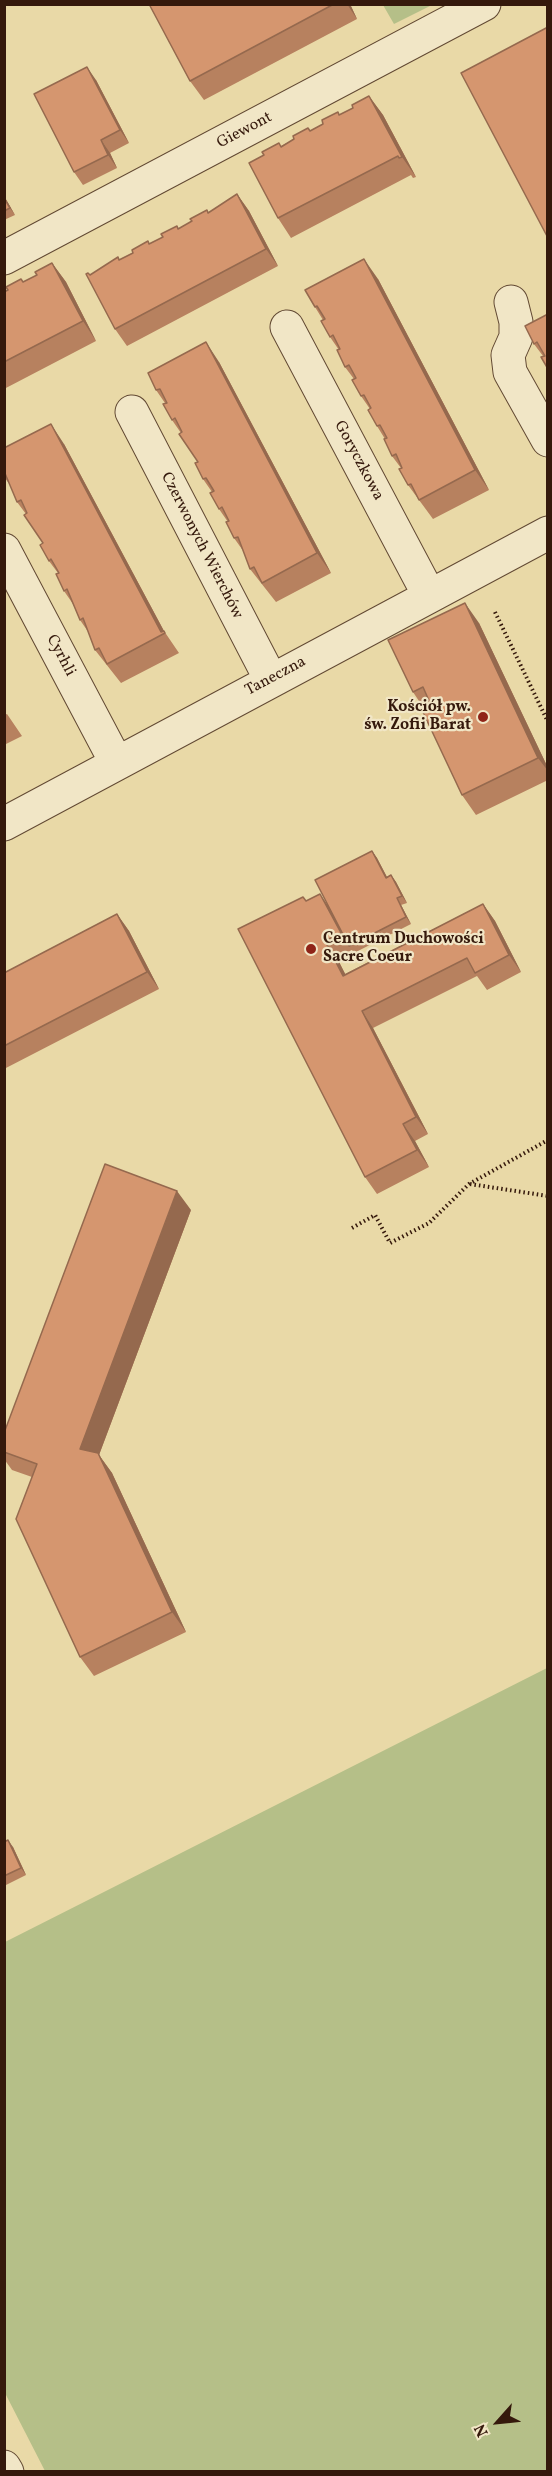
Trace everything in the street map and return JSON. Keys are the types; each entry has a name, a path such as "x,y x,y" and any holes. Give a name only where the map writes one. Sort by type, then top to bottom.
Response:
{"street":[{"name":"Giewont","path":"4,258 484,4"},
{"path":"511,302 516,321 516,337 507,355 510,372 548,440"},
{"name":"Goryczkowa","path":"287,327 429,596"},
{"name":"Czerwonych Wierchów","path":"132,412 271,680"},
{"name":"Taneczna","path":"4,824 116,762 548,533"},
{"name":"Cyrhli","path":"4,550 116,762"},
{"path":"4,2467 7,2472"}],"path":[{"path":"495,612 548,722"},
{"path":"352,1228 375,1215 390,1243 429,1223 469,1184 548,1140"},
{"path":"469,1184 548,1196"}],"green space":[{"path":"383,5 432,5 394,24"},
{"path":"547,1668 547,2471 45,2471 5,2393 5,1942"}],"building":[{"path":"149,4 334,4 190,81"},
{"path":"548,27 548,238 461,73"},
{"path":"87,67 120,130 101,140 108,155 74,172 34,94"},
{"path":"369,96 402,157 398,156 278,218 249,163 264,155 262,152 279,143 281,147 294,139 293,136 308,128 310,131 323,124 322,120 353,108 352,105"},
{"path":"237,194 266,249 115,329 86,274 90,275 118,257 119,260 133,253 132,250 148,241 149,244 163,237 161,234 177,226 178,229 207,210 208,213"},
{"path":"4,198 10,208 4,211"},
{"path":"364,259 475,470 419,500 411,484 408,485 399,469 402,468 396,454 392,456 384,439 387,438 368,410 371,408 364,395 361,396 352,380 356,378 349,365 345,367 333,335 330,337 321,321 325,319 305,290"},
{"path":"52,263 83,321 4,362 4,292 8,290 6,287 21,279 23,282 37,275 35,272"},
{"path":"548,314 548,369 541,357 545,356 537,342 534,344 525,326"},
{"path":"206,342 317,553 262,583 254,567 250,569 238,537 234,538 222,507 219,509 210,493 214,491 206,478 203,479 195,463 198,462 179,434 182,432 175,418 172,420 163,404 167,403 160,389 156,390 148,373"},
{"path":"51,424 161,632 165,633 107,664 99,648 95,650 83,618 80,620 67,589 64,591 56,574 59,573 40,545 43,543 24,515 27,513 21,500 17,502 4,471 4,448"},
{"name":"Kościół pw. św. Zofii Barat","path":"465,603 538,758 462,795 421,708 430,703 423,687 413,692 388,640"},
{"path":"372,851 386,878 391,875 402,896 397,898 406,917 349,946 315,880"},
{"path":"320,894 341,933 325,941 343,976 483,904 509,955 475,973 467,958 362,1011 416,1117 403,1124 417,1150 365,1177 238,929 303,897 306,901"},
{"path":"117,914 147,972 4,1046 4,973"},
{"path":"105,1164 177,1191 80,1449 98,1453 172,1612 80,1657 16,1519 37,1464 4,1452 4,1433"},
{"path":"8,1840 21,1868 4,1876 4,1842"}],"place":[{"name":"Kościół pw. św. Zofii Barat","path":"483,717"},
{"name":"Centrum Duchowości Sacre Coeur","path":"311,949"}]}
